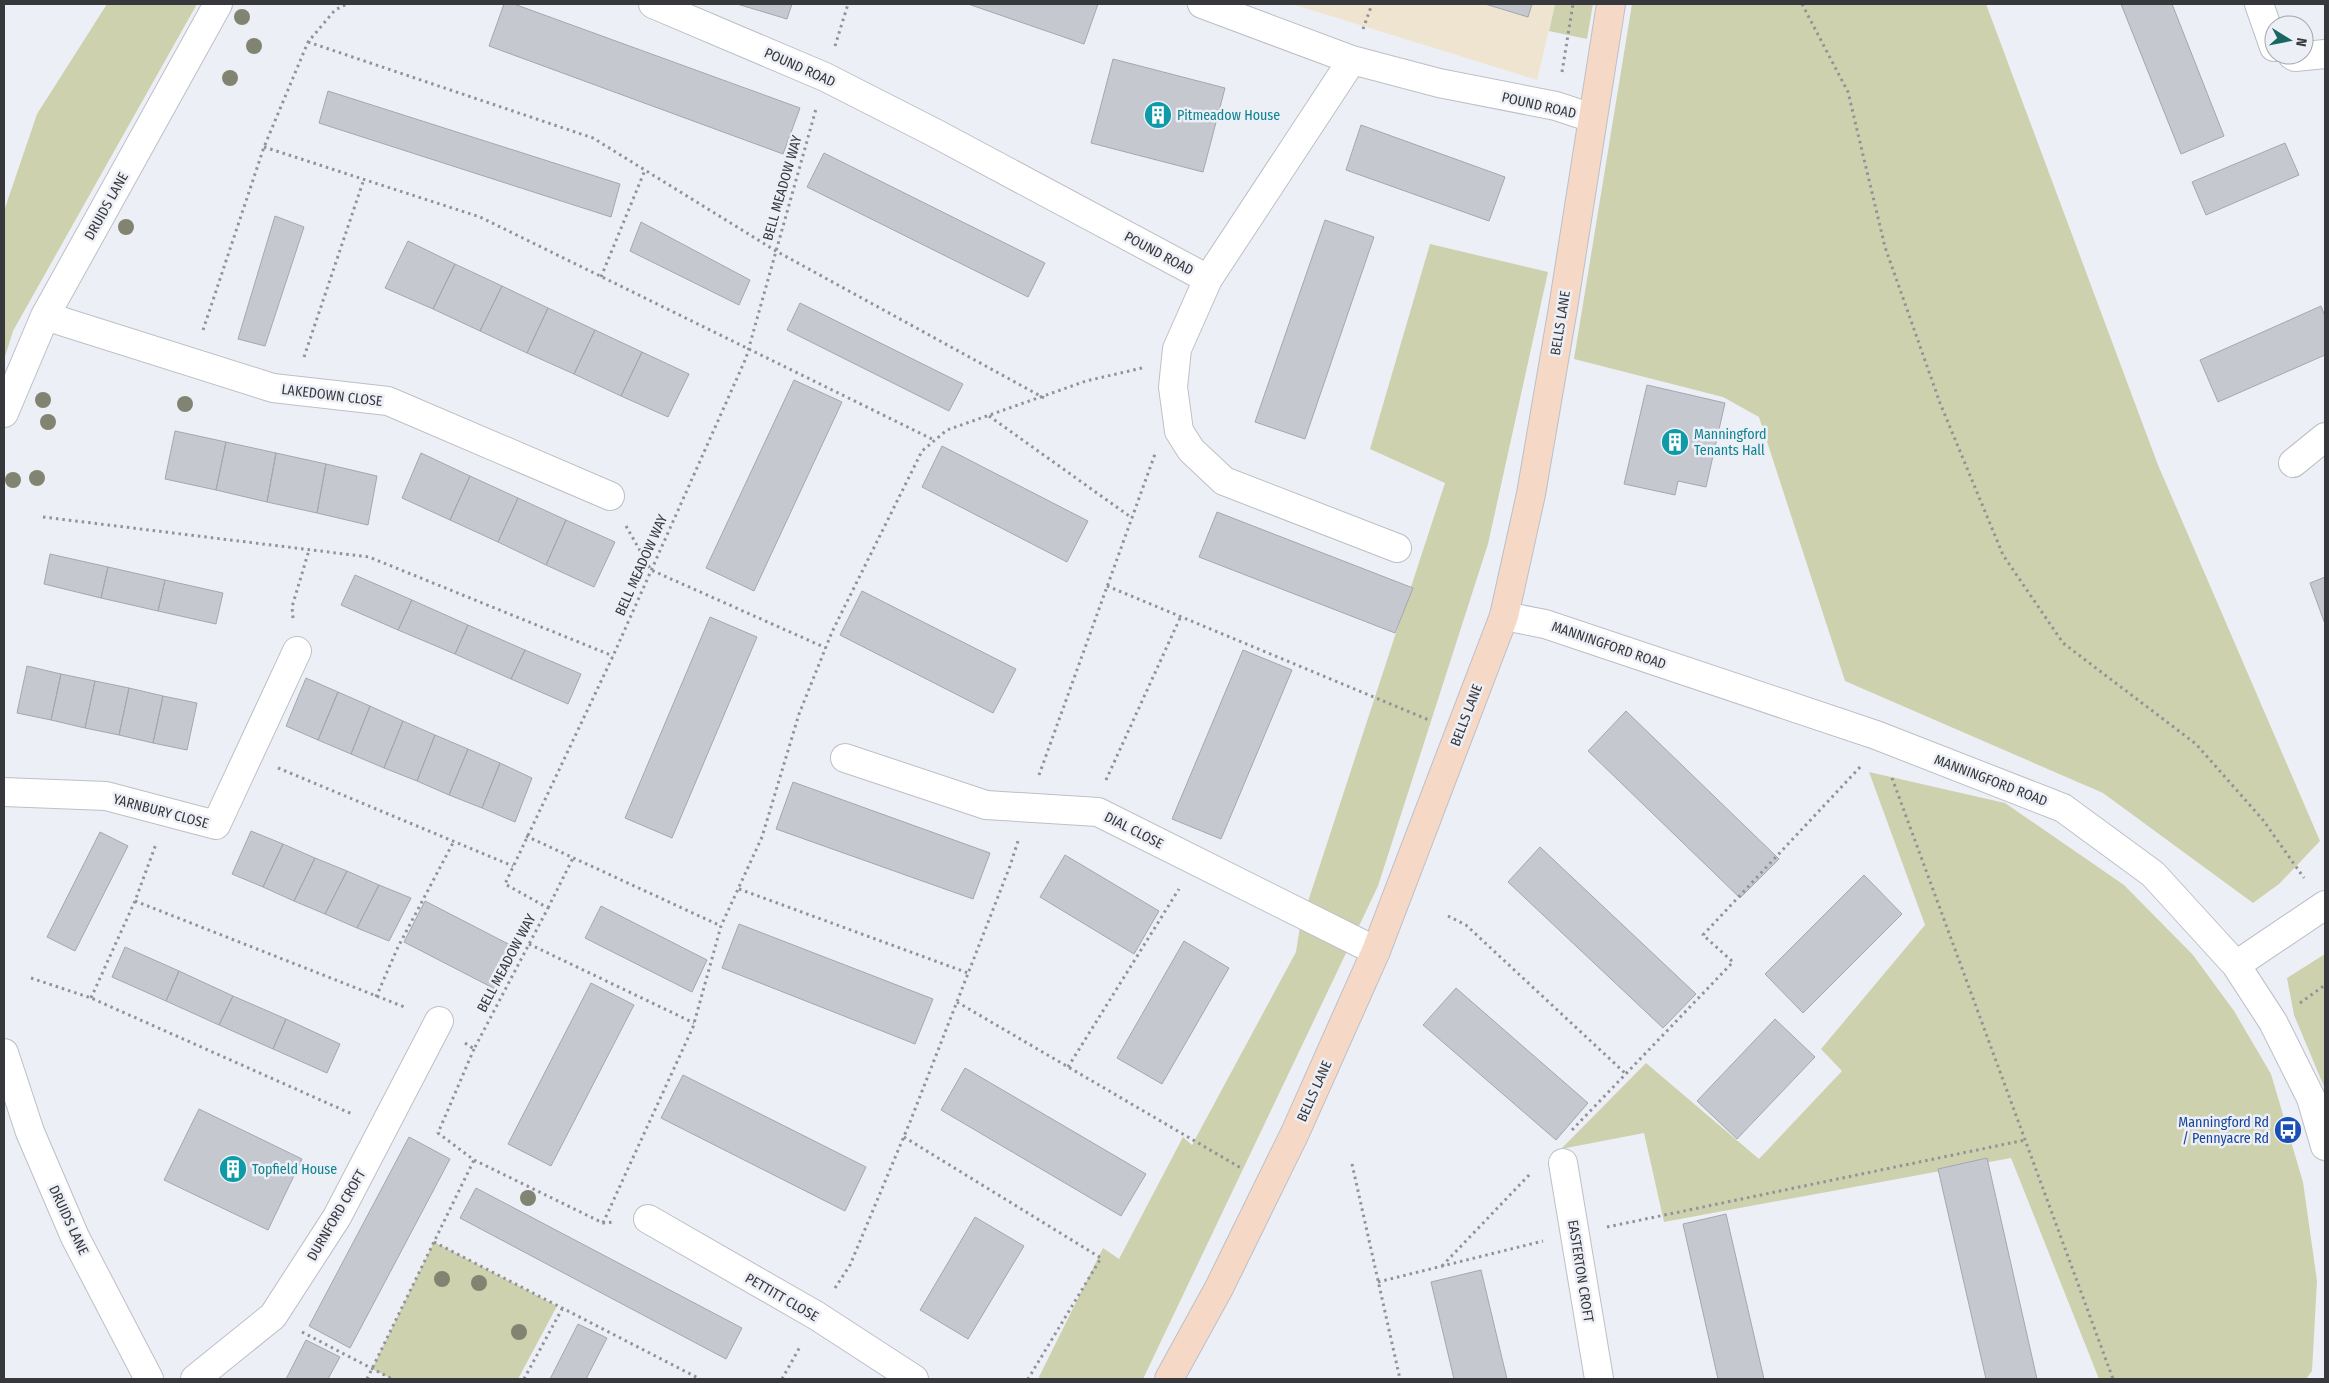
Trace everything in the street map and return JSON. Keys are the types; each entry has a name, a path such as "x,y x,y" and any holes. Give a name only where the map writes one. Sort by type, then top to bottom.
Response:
{"street":[{"name":"DRUIDS LANE","path":"4,413 45,316 218,4"},
{"name":"POUND ROAD","path":"653,4 825,77 935,132 1208,279 1352,60 1439,83 1556,106 1592,118"},
{"path":"1202,4 1352,60"},
{"name":"BELLS LANE","path":"1169,1379 1219,1288 1270,1185 1376,952 1504,616 1531,494 1563,308 1611,4"},
{"path":"2259,4 2264,18"},
{"path":"1208,279 1176,355 1173,387 1179,431 1191,450 1224,481 1397,548"},
{"name":"LAKEDOWN CLOSE","path":"45,316 273,388 388,402 610,496"},
{"path":"2293,463 2325,437"},
{"name":"MANNINGFORD ROAD","path":"1504,616 1546,624 1876,735 2063,808 2153,874 2236,965 2273,1022 2311,1098 2325,1146"},
{"name":"YARNBURY CLOSE","path":"4,792 106,796 216,825 297,651"},
{"name":"DIAL CLOSE","path":"845,758 986,805 1098,812 1376,952"},
{"path":"2236,965 2324,906"},
{"name":"DURNFORD CROFT","path":"195,1379 272,1316 337,1217 439,1021"},
{"name":"DRUIDS LANE","path":"4,1053 30,1132 75,1237 150,1379"},
{"name":"EASTERTON CROFT","path":"1550,1165 1575,1234 1599,1379"},
{"name":"PETTITT CLOSE","path":"648,1219 817,1316 914,1379"}],"path":[{"path":"192,362 264,147 308,42 336,10 347,4"},
{"name":"BELL MEADOW WAY","path":"474,1160 438,1133 474,1049 548,908 505,884 526,836 613,656 748,349 825,77 848,4"},
{"path":"1556,106 1573,4"},
{"path":"1802,4 1848,92 1884,247 1940,403 2003,555 2064,644 2196,744 2263,820 2324,906"},
{"path":"308,42 593,138 776,251 1044,398"},
{"path":"264,147 480,217 934,440"},
{"path":"601,277 645,170"},
{"path":"293,391 364,179"},
{"path":"817,1316 850,1265 904,1137 1010,866 1028,807 1162,433 1177,412"},
{"path":"989,416 1132,518"},
{"path":"610,496 651,570 826,648"},
{"path":"43,517 369,557 613,656"},
{"path":"297,651 292,606 310,550"},
{"path":"1107,586 1408,713 1460,731"},
{"path":"1098,812 1100,793 1180,618"},
{"path":"1571,1131 1733,962 1703,935 1863,764 1876,735"},
{"path":"1876,735 2113,1379"},
{"path":"249,756 513,866"},
{"path":"90,998 135,901 168,813"},
{"path":"526,836 721,926"},
{"path":"376,996 398,947 454,842"},
{"path":"548,908 573,858"},
{"path":"1068,1068 1196,861"},
{"path":"738,889 968,973"},
{"path":"135,901 439,1021 474,1049"},
{"path":"1448,916 1466,925 1626,1074"},
{"path":"529,944 694,1023"},
{"path":"31,978 90,998 384,1128"},
{"path":"957,1002 1270,1185"},
{"path":"904,1137 1101,1258 1028,1379"},
{"path":"1378,1282 1575,1234 2025,1140"},
{"path":"367,1379 474,1160 603,1223 648,1219"},
{"path":"1352,1164 1400,1379"},
{"path":"1442,1266 1550,1165"},
{"path":"434,1242 700,1379"},
{"path":"524,1379 562,1309"},
{"path":"272,1316 392,1379"},
{"path":"684,1379 688,1373"}],"shaded area":[{"path":"1292,4 1555,4 1537,80"}],"green space":[{"path":"107,4 197,4 13,331 4,360 4,211 37,114"},
{"path":"1555,4 1593,4 1587,39 1549,31"},
{"path":"1632,4 1986,4 2158,465 2320,841 2279,884 2253,903 2103,793 1845,681 1759,417 1723,397 1574,359"},
{"path":"1430,244 1548,272 1488,544 1378,886 1143,1379 1038,1379 1103,1248 1119,1259 1183,1137 1192,1145 1296,952 1300,926 1445,483 1370,449"},
{"path":"1869,772 2005,803 2124,885 2193,955 2234,1011 2271,1074 2303,1182 2317,1281 2312,1371 2306,1379 2099,1379 2011,1158 1664,1222 1644,1133 1561,1149 1646,1063 1759,1159 1842,1071 1821,1049 1925,925"},
{"path":"2325,954 2325,1089 2294,1015 2287,978"},
{"path":"434,1242 557,1306 518,1379 392,1379 372,1369"}],"building":[{"path":"504,4 514,4 800,108 783,154 489,46"},
{"path":"737,4 792,4 787,19"},
{"path":"968,4 1098,4 1084,44"},
{"path":"1485,4 1532,4 1528,17"},
{"path":"2121,4 2172,4 2224,136 2181,154"},
{"name":"Pitmeadow House","path":"1113,59 1225,88 1203,172 1091,143"},
{"path":"328,91 620,184 611,217 319,123"},
{"path":"1361,125 1505,177 1489,221 1346,170"},
{"path":"2285,143 2299,175 2206,215 2192,182"},
{"path":"824,153 1045,263 1028,297 807,187"},
{"path":"275,216 304,227 265,346 238,339"},
{"path":"1325,220 1374,237 1305,439 1255,422"},
{"path":"641,222 750,280 739,305 630,251"},
{"path":"408,241 455,264 433,309 385,288"},
{"path":"455,264 502,286 480,331 433,309"},
{"path":"502,286 548,308 527,353 480,331"},
{"path":"800,303 963,384 949,411 787,330"},
{"path":"2321,306 2325,316 2325,355 2218,402 2200,360"},
{"path":"548,308 595,330 574,374 527,353"},
{"path":"595,330 642,352 621,396 574,374"},
{"path":"642,352 689,374 668,417 621,396"},
{"path":"794,380 842,402 754,591 706,568"},
{"name":"Manningford Tenants Hall","path":"1647,385 1725,403 1706,487 1678,481 1675,495 1624,484"},
{"path":"175,431 226,442 216,490 165,479"},
{"path":"226,442 276,453 267,502 216,490"},
{"path":"942,446 1088,521 1067,562 922,487"},
{"path":"276,453 326,464 317,513 267,502"},
{"path":"421,453 470,476 450,520 402,498"},
{"path":"326,464 377,476 368,525 317,513"},
{"path":"470,476 518,498 498,542 450,520"},
{"path":"518,498 566,520 546,565 498,542"},
{"path":"1217,512 1413,588 1395,633 1199,557"},
{"path":"566,520 615,542 594,587 546,565"},
{"path":"50,554 108,567 101,598 44,584"},
{"path":"108,567 165,580 158,611 101,598"},
{"path":"355,575 412,600 398,630 341,605"},
{"path":"2325,577 2325,624 2310,583"},
{"path":"165,580 223,593 216,624 158,611"},
{"path":"862,591 1016,669 993,713 840,635"},
{"path":"412,600 468,625 455,654 398,630"},
{"path":"710,617 757,637 672,838 625,818"},
{"path":"468,625 525,650 511,679 455,654"},
{"path":"525,650 581,674 568,704 511,679"},
{"path":"1243,650 1292,670 1221,839 1172,819"},
{"path":"27,666 61,674 51,720 17,713"},
{"path":"61,674 95,681 85,728 51,720"},
{"path":"306,678 338,692 318,740 286,726"},
{"path":"95,681 129,688 119,735 85,728"},
{"path":"129,688 163,696 153,743 119,735"},
{"path":"338,692 370,706 351,754 318,740"},
{"path":"163,696 197,703 187,750 153,743"},
{"path":"370,706 403,721 384,768 351,754"},
{"path":"1626,711 1779,859 1740,898 1588,751"},
{"path":"403,721 435,735 417,781 384,768"},
{"path":"435,735 468,749 449,795 417,781"},
{"path":"468,749 500,763 482,808 449,795"},
{"path":"500,763 532,778 515,822 482,808"},
{"path":"793,782 990,853 973,899 776,829"},
{"path":"251,831 283,844 263,887 232,874"},
{"path":"100,832 128,846 75,951 47,937"},
{"path":"283,844 315,858 294,901 263,887"},
{"path":"1540,847 1696,994 1663,1028 1508,882"},
{"path":"1065,855 1159,911 1134,954 1040,897"},
{"path":"315,858 347,871 325,914 294,901"},
{"path":"347,871 379,885 357,928 325,914"},
{"path":"1864,875 1902,914 1803,1013 1765,974"},
{"path":"379,885 411,898 389,941 357,928"},
{"path":"425,901 518,949 497,990 404,942"},
{"path":"601,906 707,960 692,992 585,938"},
{"path":"739,924 933,999 915,1044 722,968"},
{"path":"1184,941 1229,968 1162,1084 1117,1058"},
{"path":"125,947 179,971 166,1001 112,977"},
{"path":"179,971 233,996 219,1025 166,1001"},
{"path":"591,983 634,1005 551,1166 508,1144"},
{"path":"1456,988 1588,1103 1556,1140 1423,1025"},
{"path":"233,996 286,1019 273,1049 219,1025"},
{"path":"286,1019 340,1044 327,1073 273,1049"},
{"path":"1775,1019 1815,1057 1737,1139 1697,1101"},
{"path":"965,1068 1146,1174 1121,1216 941,1110"},
{"path":"683,1075 866,1167 845,1211 661,1118"},
{"name":"Topfield House","path":"199,1109 302,1159 268,1230 164,1180"},
{"path":"409,1137 450,1159 350,1348 309,1326"},
{"path":"1987,1158 2037,1379 1986,1379 1938,1169"},
{"path":"476,1188 742,1328 726,1359 460,1218"},
{"path":"1726,1214 1764,1379 1718,1379 1683,1224"},
{"path":"975,1217 1024,1246 968,1339 920,1310"},
{"path":"1481,1270 1507,1379 1454,1379 1431,1282"},
{"path":"578,1324 607,1338 586,1379 550,1379"},
{"path":"306,1340 340,1357 328,1379 286,1379"}],"place":[{"name":"Pitmeadow House","path":"1158,115"},
{"name":"Manningford Tenants Hall","path":"1675,442"},
{"name":"Manningford Rd / Pennyacre Rd","path":"2288,1130"},
{"name":"Topfield House","path":"233,1169"}]}
